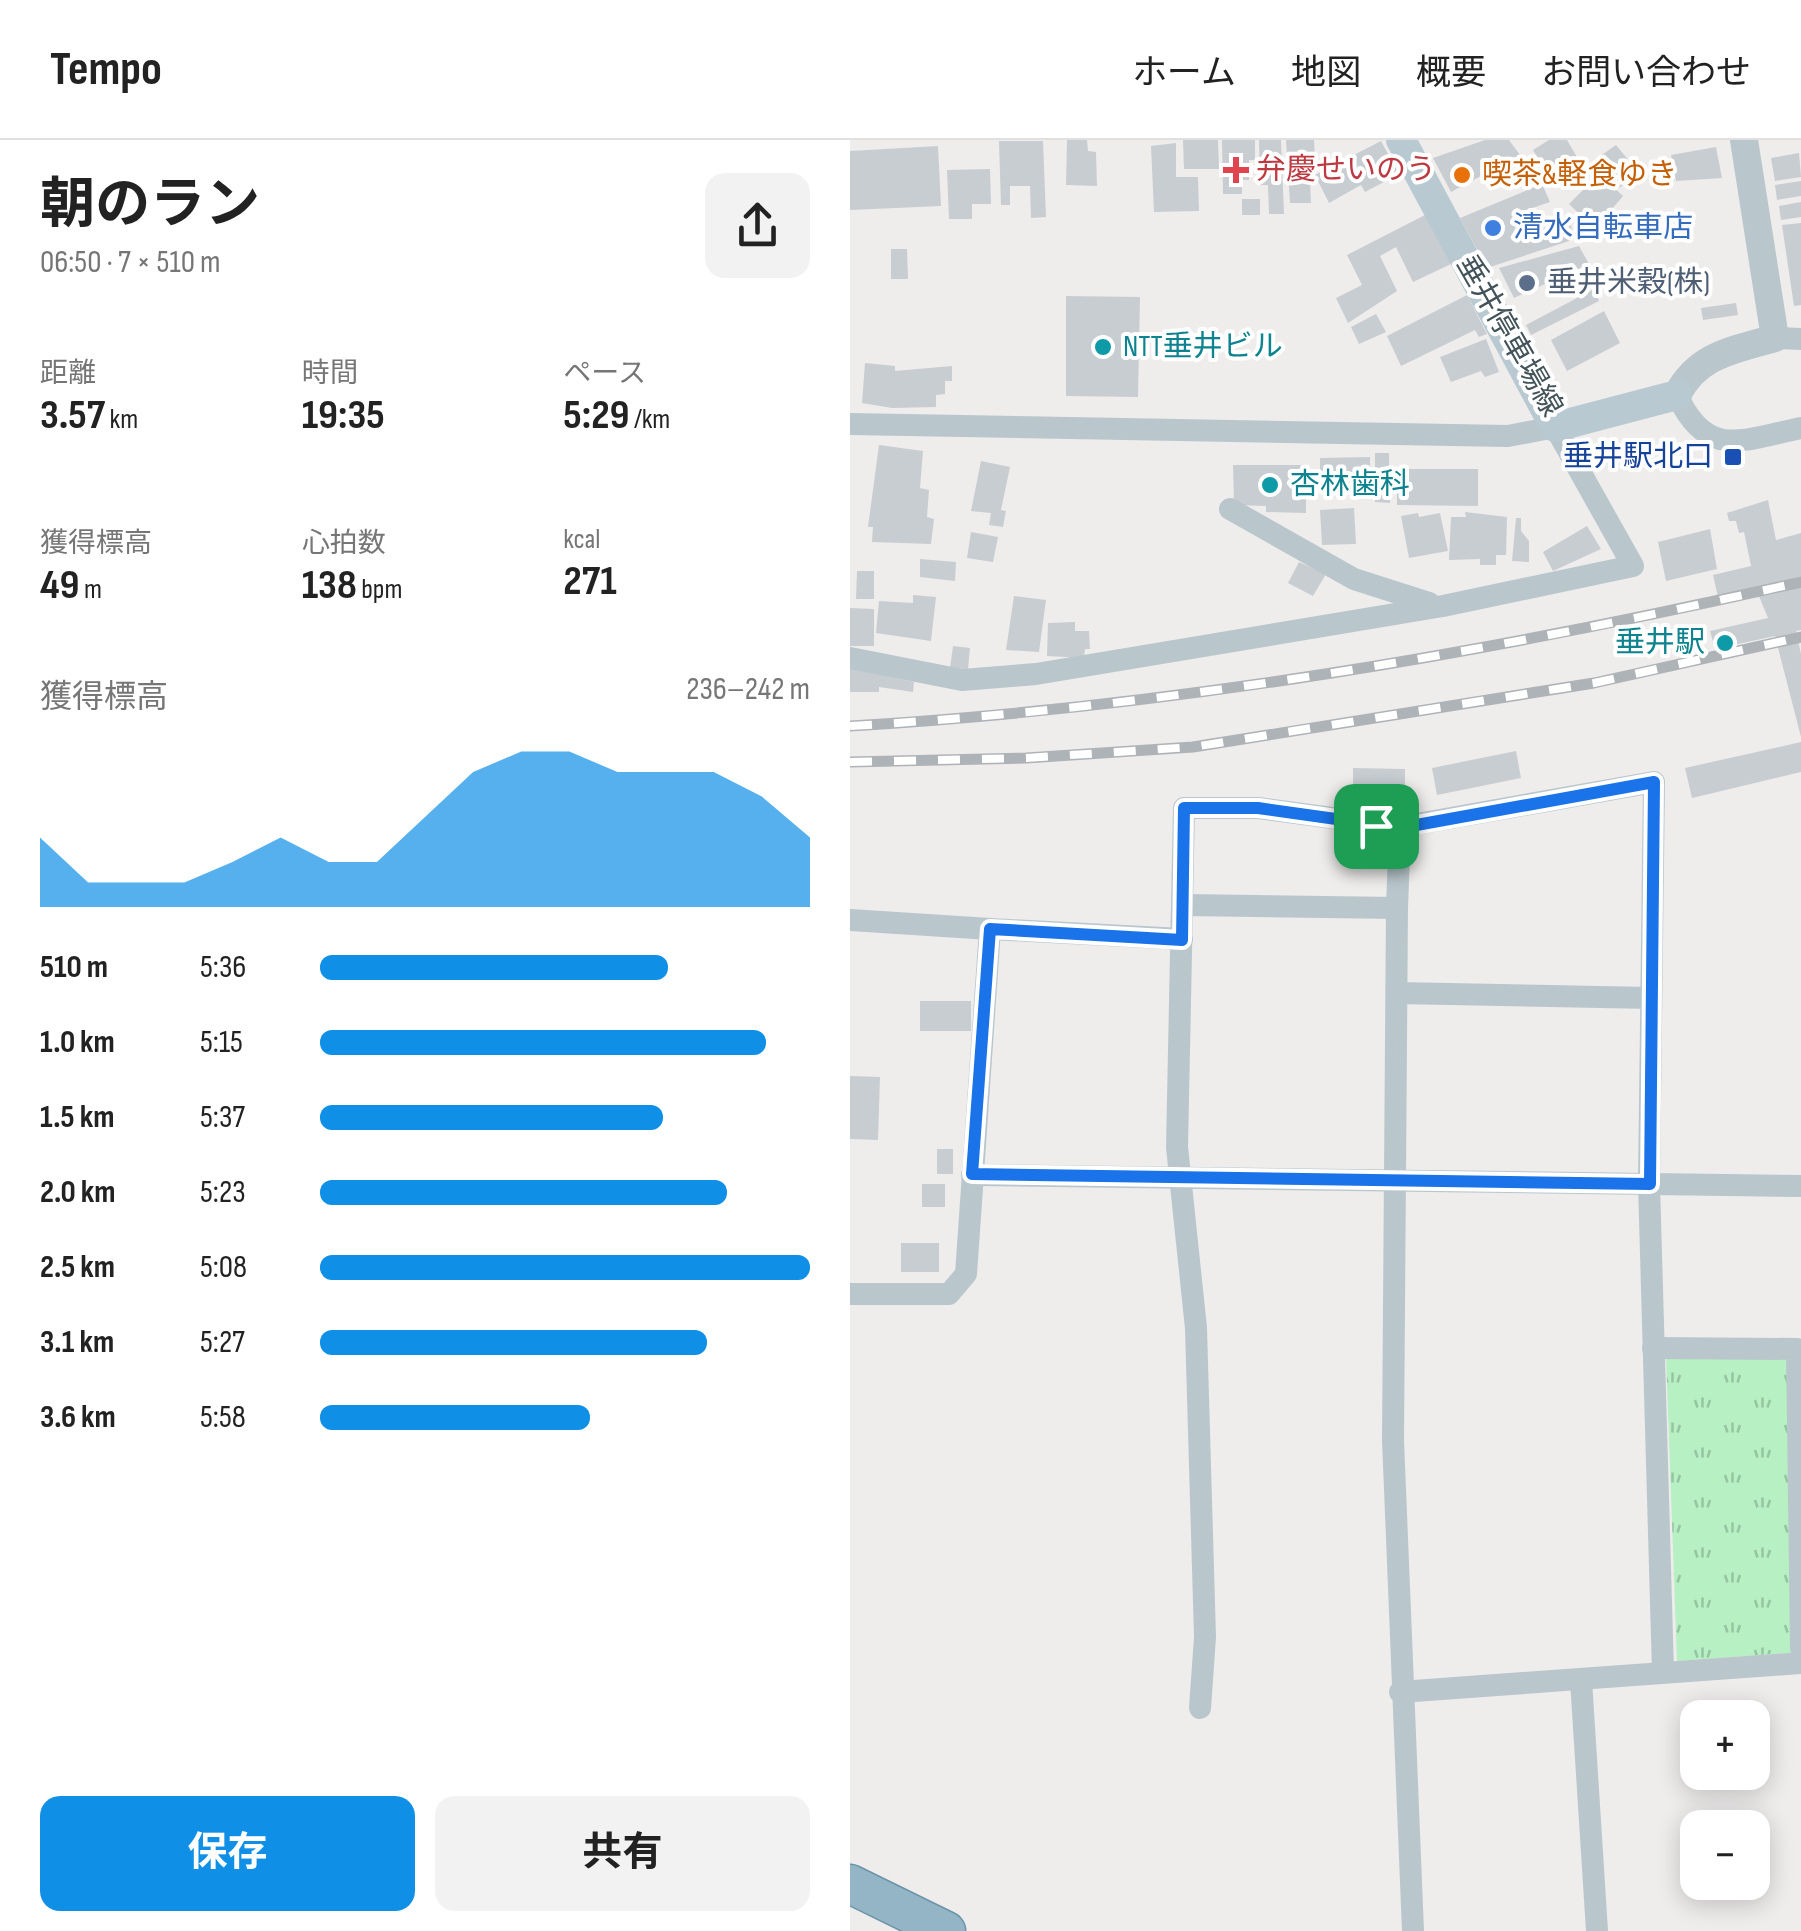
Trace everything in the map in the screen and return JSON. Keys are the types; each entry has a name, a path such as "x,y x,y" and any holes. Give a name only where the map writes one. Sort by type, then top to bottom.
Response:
{"highway":[{"path":"850,1884 946,1931"}],"main road":[{"name":"垂井停車場線","path":"1404,141 1555,427 1677,395"}],"street":[{"path":"1744,140 1788,338 1707,358 1687,376 1677,395 1690,422 1709,439 1735,441 1801,428"},
{"path":"850,424 1508,436 1555,427 1633,566 1444,606 1036,674 962,680 850,658"},
{"path":"1230,509 1354,580 1444,606"},
{"path":"1200,1708 1205,1637 1196,1328 1177,1147 1184,808 1258,808 1400,828 1654,782 1650,1184 1664,1672"},
{"path":"1400,828 1393,1440 1400,1692 1413,1931"},
{"path":"1184,905 1397,908"},
{"path":"850,920 1182,940"},
{"path":"850,1294 949,1294 966,1274 990,929"},
{"path":"1397,993 1651,998"},
{"path":"972,1174 1801,1186"},
{"path":"1653,1348 1797,1348 1801,1648"},
{"path":"1400,1692 1801,1664"},
{"path":"1582,1680 1597,1931"}],"green space":[{"path":"1797,1349 1801,1652 1677,1661 1666,1355"}],"building":[{"path":"1067,140 1087,140 1088,151 1096,152 1097,186 1066,185"},
{"path":"1183,140 1218,140 1219,169 1184,169"},
{"name":"弁慶せいのう","path":"1222,140 1255,140 1255,160 1249,160 1249,180 1242,180 1242,194 1223,194"},
{"path":"1259,140 1281,140 1284,214 1269,214 1268,185 1260,185"},
{"path":"1286,140 1314,140 1315,160 1309,160 1311,203 1290,203"},
{"name":"喫茶&軽食ゆき","path":"1485,140 1509,140 1520,155 1451,192 1433,158"},
{"path":"1549,140 1567,140 1584,169 1556,187 1533,150"},
{"path":"999,141 1043,141 1046,217 1031,218 1030,186 1010,186 1010,205 1001,205"},
{"path":"1381,141 1399,174 1365,192 1361,185 1329,203 1315,175"},
{"path":"1176,143 1176,177 1198,177 1199,211 1154,212 1151,146"},
{"path":"1616,145 1639,173 1619,188 1596,159"},
{"path":"938,146 941,206 850,210 850,151"},
{"path":"1716,147 1722,178 1676,181 1671,155"},
{"path":"1799,153 1801,177 1775,181 1771,158"},
{"path":"990,169 991,204 972,204 972,219 949,219 947,170"},
{"path":"1599,174 1623,196 1595,229 1569,204"},
{"path":"1801,181 1801,196 1777,200 1775,185"},
{"name":"清水自転車店","path":"1542,184 1550,202 1514,214 1523,234 1569,221 1575,239 1487,268 1460,218"},
{"path":"1242,199 1260,199 1260,215 1242,215"},
{"path":"1801,202 1801,217 1781,220 1779,206"},
{"path":"1425,215 1451,264 1413,282 1396,247 1380,256 1397,291 1348,323 1336,298 1362,285 1347,255"},
{"path":"1801,223 1801,305 1794,306 1782,225"},
{"name":"垂井米穀(株)","path":"1579,246 1589,264 1514,298 1499,268"},
{"path":"891,249 907,249 908,279 891,279"},
{"path":"1594,289 1599,301 1531,335 1526,325"},
{"path":"1467,295 1487,334 1479,337 1475,330 1401,366 1387,336"},
{"name":"NTT垂井ビル","path":"1066,296 1140,297 1138,397 1066,396"},
{"path":"1736,303 1738,315 1703,320 1701,308"},
{"path":"1604,311 1620,343 1567,371 1551,340"},
{"path":"1376,314 1386,332 1359,344 1351,327"},
{"path":"1486,339 1499,372 1485,377 1481,371 1451,382 1440,357"},
{"path":"865,363 895,366 895,371 952,366 952,381 945,381 945,394 936,395 936,407 892,408 862,403"},
{"path":"879,445 923,451 920,488 929,490 927,517 934,519 931,544 872,542 873,527 868,527"},
{"path":"1375,453 1389,453 1390,503 1375,502"},
{"path":"1370,457 1370,492 1320,490 1320,458"},
{"path":"981,461 1010,467 1001,510 1006,511 1003,527 989,525 991,513 971,511"},
{"name":"杏林歯科","path":"1233,465 1306,465 1306,513 1266,512 1266,506 1234,505"},
{"path":"1397,469 1478,469 1478,506 1397,505"},
{"name":"垂井駅","path":"1768,500 1776,540 1801,533 1801,630 1796,631 1801,654 1801,737 1775,636 1715,649 1710,631 1768,618 1756,589 1718,597 1713,575 1751,566 1744,532 1739,533 1736,521 1729,521 1727,513"},
{"path":"1354,508 1356,544 1322,545 1320,510"},
{"path":"1465,512 1507,517 1506,555 1496,555 1496,565 1480,565 1480,559 1449,560 1451,517 1466,517"},
{"path":"1418,513 1419,517 1440,513 1448,551 1409,558 1401,516"},
{"path":"1516,518 1521,518 1521,531 1529,541 1529,562 1512,561"},
{"path":"1587,526 1601,549 1553,571 1543,552"},
{"path":"1710,529 1717,569 1666,581 1658,542"},
{"path":"971,532 998,537 993,562 967,558"},
{"path":"920,559 956,562 955,581 920,577"},
{"path":"1299,562 1326,574 1313,596 1288,583"},
{"path":"857,571 874,571 874,599 856,599"},
{"path":"913,595 936,597 931,641 876,633 879,601 913,603"},
{"path":"1014,596 1046,600 1039,652 1006,650"},
{"path":"850,608 874,609 874,646 850,646"},
{"path":"1075,622 1075,631 1089,631 1090,649 1085,649 1084,658 1047,656 1048,623"},
{"path":"953,646 970,648 968,669 950,668"},
{"path":"850,668 914,682 913,692 879,687 879,692 850,692"},
{"path":"1801,742 1801,772 1692,798 1685,768"},
{"path":"1516,751 1521,778 1437,795 1432,768"},
{"path":"1353,768 1405,769 1405,795 1353,792"},
{"path":"920,1001 971,1001 971,1031 920,1031"},
{"path":"850,1076 880,1077 878,1140 850,1139"},
{"path":"937,1149 953,1149 953,1174 937,1174"},
{"path":"922,1184 945,1184 945,1207 922,1207"},
{"path":"901,1243 939,1243 939,1272 901,1272"}],"railway":[{"path":"850,726 1090,705 1328,674 1566,632 1801,582"},
{"path":"850,762 1026,758 1193,747 1594,683 1801,637"}],"place":[{"name":"弁慶せいのう","path":"1236,170"},
{"name":"喫茶&軽食ゆき","path":"1462,175"},
{"name":"清水自転車店","path":"1493,228"},
{"name":"垂井米穀(株)","path":"1527,283"},
{"name":"NTT垂井ビル","path":"1103,347"},
{"name":"垂井駅北口","path":"1733,457"},
{"name":"杏林歯科","path":"1270,485"},
{"name":"垂井駅","path":"1725,643"}],"route":[{"path":"1654,782 1650,1184 972,1174 990,929 1182,940 1184,808 1258,808 1376,826 1400,828 1654,782"}]}
